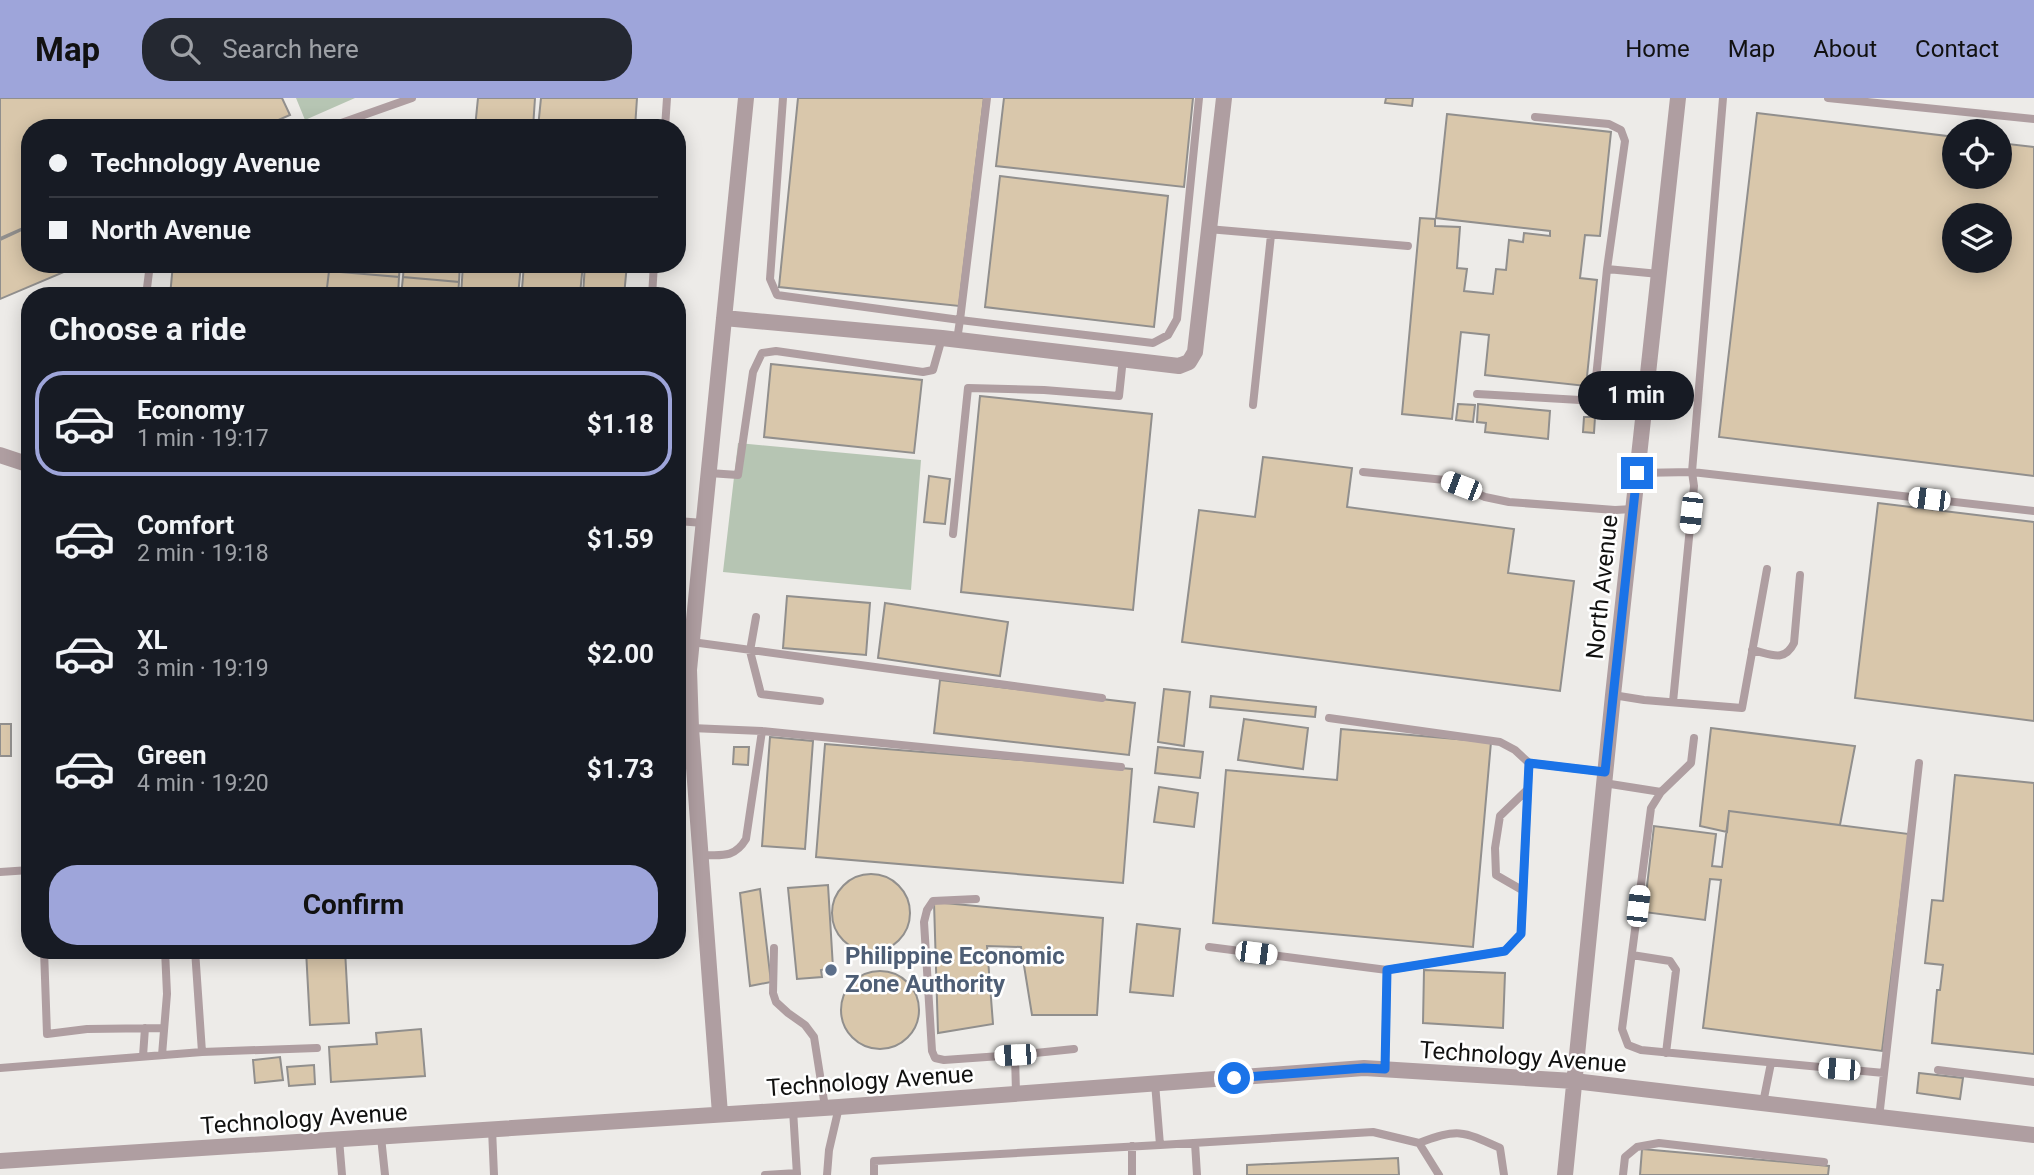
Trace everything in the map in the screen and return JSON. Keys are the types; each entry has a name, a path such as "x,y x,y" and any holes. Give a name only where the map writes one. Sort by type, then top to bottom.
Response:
{"street":[{"path":"686,659 692,642 746,98"},
{"path":"724,318 949,339 1179,366 1189,362 1195,352 1224,98"},
{"name":"North Avenue","path":"1565,1175 1604,777 1678,98"},
{"path":"0,455 21,461"},
{"path":"686,690 720,1114"},
{"name":"Technology Avenue","path":"0,1161 793,1110 1364,1068 1574,1081 2034,1135"}],"lane":[{"path":"352,119 412,98"},
{"path":"666,119 667,98"},
{"path":"783,98 770,279 777,296 1153,343 1168,335 1177,319 1199,98"},
{"path":"709,473 738,475 753,372 762,353 776,351 923,372 933,370 960,320 987,98"},
{"path":"1673,702 1693,486 1723,98"},
{"path":"1828,98 1874,100 2034,120"},
{"path":"1477,394 1580,400 1591,394 1597,378 1607,269 1625,141 1621,130 1609,124 1535,117"},
{"path":"1208,229 1408,246"},
{"path":"1253,405 1271,235"},
{"path":"1607,269 1659,274"},
{"path":"953,534 968,388 1119,396 1124,358"},
{"path":"1363,472 1445,480 1485,498 1509,502 1633,509"},
{"path":"1637,473 1692,472 2034,511"},
{"path":"686,521 704,523"},
{"path":"1613,695 1742,708 1767,569"},
{"path":"1752,650 1782,656 1789,653 1794,643 1800,575"},
{"path":"756,617 750,651 761,694 820,701"},
{"path":"692,642 1102,698"},
{"path":"1329,718 1500,743 1515,750 1529,763 1604,777 1661,792"},
{"path":"691,728 761,731 1121,767"},
{"path":"700,855 726,855 739,850 746,839 761,731"},
{"path":"1695,738 1691,763 1661,792 1651,808 1622,1029 1628,1045 1641,1050 1666,1053 1884,1073"},
{"path":"1209,947 1387,970 1505,951 1521,934 1529,763"},
{"path":"1879,1118 1919,763"},
{"path":"1522,890 1496,875 1495,848 1500,816 1527,790"},
{"path":"0,872 21,871"},
{"path":"976,899 933,901 927,910 924,922 932,1051 935,1058 1015,1055 1074,1049"},
{"path":"774,948 773,993 776,1002 805,1025 814,1037 832,1107 827,1175"},
{"path":"1632,955 1670,961 1676,970 1666,1053"},
{"path":"44,959 47,1034 87,1029 164,1028"},
{"path":"162,1055 167,994 165,959"},
{"path":"196,959 202,1052"},
{"path":"1385,1069 1387,970"},
{"path":"144,1056 145,1028"},
{"path":"0,1068 202,1052 317,1048"},
{"path":"1015,1055 1016,1093"},
{"path":"1763,1103 1771,1063"},
{"path":"1938,1070 2034,1082"},
{"path":"1156,1083 1160,1145"},
{"path":"765,1175 797,1174 793,1110"},
{"path":"492,1129 494,1175"},
{"path":"874,1175 874,1161 1373,1132 1419,1143 1445,1133 1469,1134 1500,1148 1504,1175"},
{"path":"381,1136 385,1175"},
{"path":"339,1139 342,1175"},
{"path":"1195,1143 1197,1175"},
{"path":"1419,1143 1439,1175"},
{"path":"1623,1175 1625,1157 1637,1147 1659,1143 1824,1162"},
{"path":"1132,1146 1132,1175"}],"green space":[{"path":"296,98 355,98 307,119 305,119"},
{"path":"738,443 921,460 911,590 723,572"}],"building":[{"path":"0,98 282,98 290,115 281,119 21,119 21,229 0,238"},
{"path":"478,98 535,98 534,119 476,119"},
{"path":"541,98 637,98 636,119 539,119"},
{"path":"798,98 984,98 959,306 779,287"},
{"path":"1004,98 1193,98 1184,187 996,166"},
{"path":"1386,98 1413,98 1412,106 1385,103"},
{"path":"1757,113 1942,135 1942,189 2012,189 2012,144 2034,147 2034,476 1719,437"},
{"path":"1447,114 1611,132 1600,236 1585,235 1580,278 1597,280 1586,386 1485,375 1489,335 1461,332 1452,419 1402,414 1420,218 1435,219 1435,226 1460,227 1457,268 1467,269 1464,291 1493,294 1496,269 1506,270 1509,240 1523,242 1524,233 1550,236 1550,231 1436,218"},
{"path":"1000,176 1168,196 1154,327 985,307"},
{"path":"21,230 21,273 62,273 28,287 21,287 21,290 0,299 0,240"},
{"path":"172,273 329,273 327,287 171,287"},
{"path":"329,273 399,277 398,287 327,287"},
{"path":"352,273 399,273 399,277"},
{"path":"403,273 460,273 459,282 403,277"},
{"path":"462,273 520,273 519,287 462,287"},
{"path":"523,273 582,273 581,287 522,287"},
{"path":"584,273 626,273 625,287 584,287"},
{"path":"403,277 459,282 459,287 402,287"},
{"path":"771,364 922,380 914,453 764,437"},
{"path":"980,396 1152,414 1133,610 961,592"},
{"path":"1458,404 1475,405 1473,422 1456,420"},
{"path":"1478,404 1550,411 1548,439 1485,432 1486,423 1477,422"},
{"path":"1584,417 1595,417 1594,433 1583,432"},
{"path":"1263,457 1352,468 1347,507 1514,529 1508,573 1574,581 1560,691 1182,642 1199,510 1255,517"},
{"path":"929,476 950,479 945,524 924,522"},
{"path":"1878,503 2034,522 2034,721 1855,698"},
{"path":"787,596 870,603 866,655 783,648"},
{"path":"885,603 1008,622 1000,676 878,658"},
{"path":"940,680 1135,703 1129,755 934,733"},
{"path":"1164,689 1190,692 1184,746 1158,742"},
{"path":"1211,696 1316,707 1315,717 1210,707"},
{"path":"1244,719 1308,728 1303,769 1238,760"},
{"path":"0,724 11,724 11,756 0,756"},
{"path":"1711,728 1855,746 1840,825 1729,811 1727,832 1700,826"},
{"path":"1341,729 1491,742 1473,947 1213,923 1226,770 1337,780"},
{"path":"770,737 813,741 805,849 762,846"},
{"path":"825,744 1132,769 1123,883 816,857"},
{"path":"734,747 749,747 748,765 733,764"},
{"path":"1158,747 1203,752 1200,778 1155,773"},
{"path":"1955,775 2034,783 2034,1054 1932,1043 1937,990 1940,990 1943,965 1925,963 1932,900 1943,901"},
{"path":"1159,787 1198,793 1194,827 1154,822"},
{"path":"1729,811 1909,834 1882,1051 1703,1028 1721,880 1710,879 1705,920 1644,912 1654,826 1716,834 1712,866 1722,867"},
{"path":"871,874 886,877 903,891 910,913 907,928 893,945 871,952 856,949 839,935 832,913 835,898 849,881"},
{"path":"828,885 833,968 821,970 822,977 797,979 788,888"},
{"path":"760,889 771,982 750,986 740,893"},
{"path":"934,902 1103,918 1097,1015 1032,1015 1021,947 987,946 993,1024 938,1033"},
{"path":"1137,924 1180,929 1173,996 1130,992"},
{"path":"306,959 345,959 349,1023 310,1025"},
{"path":"1424,970 1505,973 1503,1028 1423,1023"},
{"path":"880,971 895,974 912,988 919,1010 916,1025 902,1042 880,1049 865,1046 848,1032 841,1010 844,995 858,978"},
{"path":"421,1029 425,1076 331,1082 329,1047 377,1044 376,1033"},
{"path":"280,1057 283,1080 255,1083 253,1060"},
{"path":"314,1065 315,1084 289,1086 287,1067"},
{"path":"1919,1073 1963,1078 1960,1099 1917,1093"},
{"path":"1642,1149 1829,1166 1828,1175 1640,1175"},
{"path":"1398,1158 1399,1175 1247,1175 1247,1165"}],"place":[{"name":"Philippine Economic Zone Authority","path":"831,970"}],"route":[{"path":"1234,1078 1364,1068 1385,1069 1387,970 1505,951 1521,934 1529,763 1605,772 1637,473"}]}
